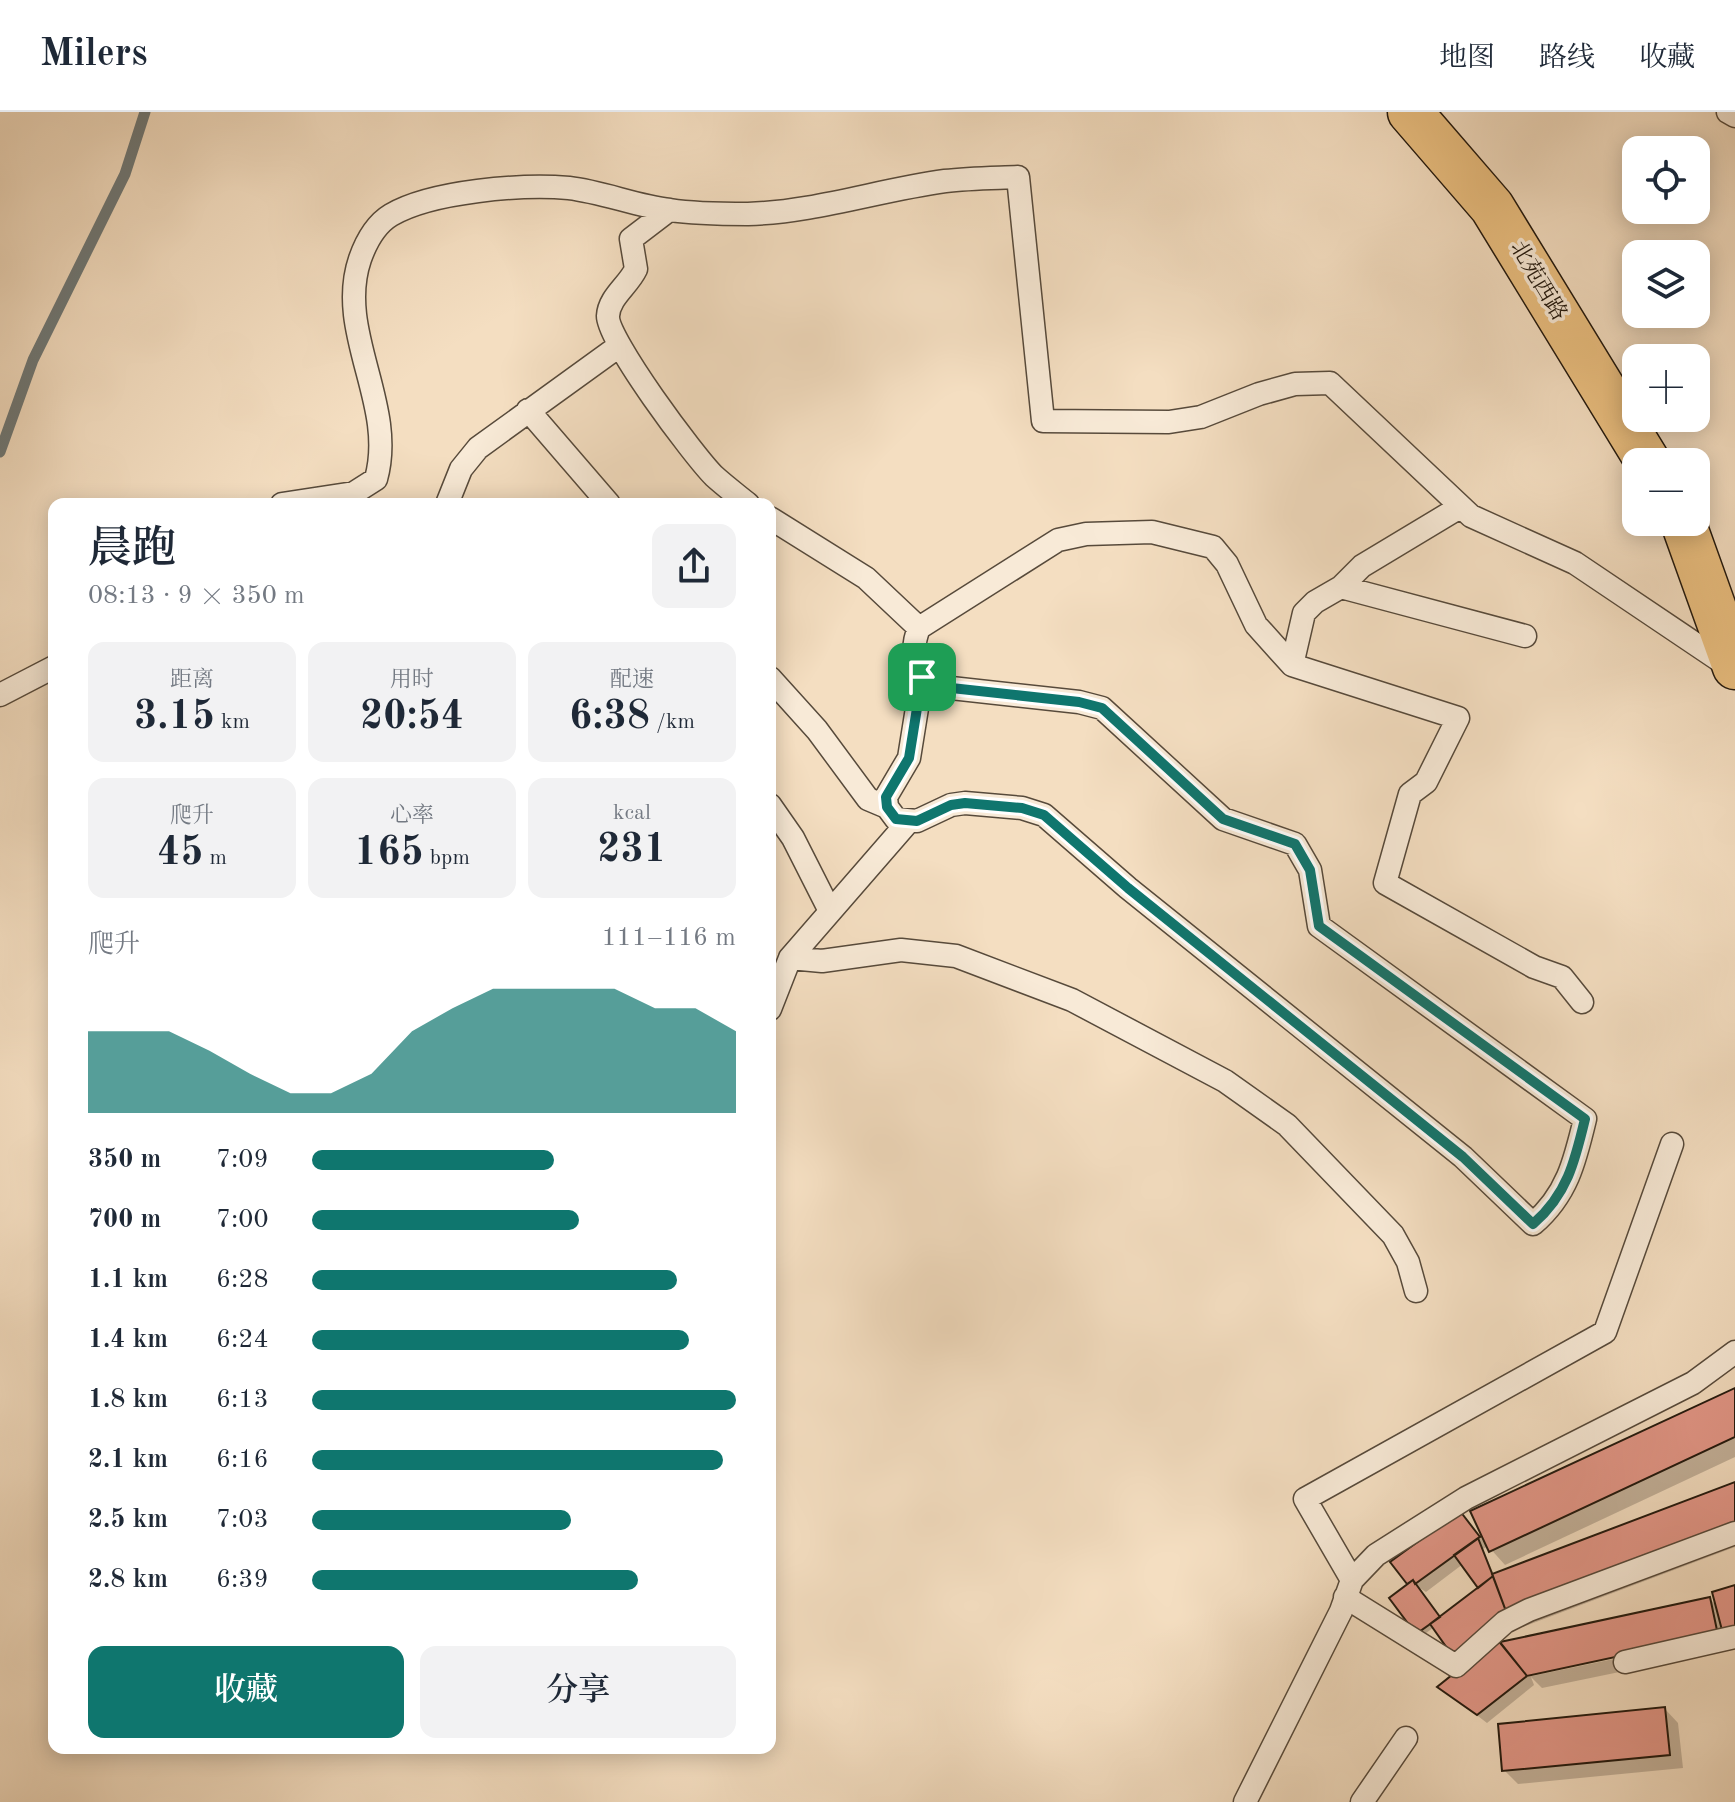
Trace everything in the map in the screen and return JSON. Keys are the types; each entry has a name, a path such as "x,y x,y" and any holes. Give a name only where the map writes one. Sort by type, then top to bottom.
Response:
{"main road":[{"name":"北苑西路","path":"1410,112 1492,207 1639,448"},
{"path":"1688,536 1735,669"}],"lane":[{"path":"1728,112 1735,116"},
{"path":"321,498 354,493 376,479 381,463 381,419 356,320 355,288 360,260 373,231 389,216 438,199 547,187 572,189 669,210 746,214 790,211 947,181 1018,177 1043,421 1169,422 1201,417 1259,394 1295,384 1330,383 1460,507 1498,530 1575,563 1735,669"},
{"path":"669,210 631,239 636,269 610,305 608,322 619,346 713,475 741,498"},
{"path":"449,498 461,469 478,448 619,346"},
{"path":"528,410 604,498"},
{"path":"1292,665 1304,613 1341,587 1362,566 1460,507"},
{"path":"776,522 866,578 919,628"},
{"path":"887,807 886,797 891,785 901,775 909,758 922,677 914,652 919,628 1058,540 1086,534 1152,532 1213,547 1227,564 1256,625 1292,665 1458,718 1426,782 1410,794 1385,883 1534,967 1562,977 1582,1002"},
{"path":"1341,587 1525,636"},
{"path":"0,695 48,670"},
{"path":"776,685 817,730 868,799 887,807 896,819 909,821 965,803 1022,808 1044,815 1128,888 1463,1157 1533,1224 1546,1213 1568,1183 1585,1119 1319,926 1310,870 1295,844 1223,819 1102,708 1079,702 933,686 922,677"},
{"path":"776,814 793,838 830,911"},
{"path":"776,994 790,958 909,821"},
{"path":"790,958 822,961 901,950 956,956 1072,1000 1225,1081 1287,1125 1393,1235 1408,1262 1416,1291"},
{"path":"1672,1144 1605,1332 1305,1499 1349,1589 1456,1666 1483,1638 1529,1610 1735,1533"},
{"path":"1245,1802 1349,1589 1376,1555 1466,1498 1693,1383 1735,1352"},
{"path":"1625,1662 1735,1637"},
{"path":"1362,1802 1406,1738"}],"building":[{"path":"1735,1388 1735,1437 1489,1552 1470,1511"},
{"path":"1735,1482 1735,1528 1507,1614 1492,1574"},
{"path":"1460,1511 1480,1537 1415,1584 1413,1580 1407,1584 1390,1562"},
{"path":"1478,1538 1493,1576 1478,1588 1454,1555"},
{"path":"1493,1576 1507,1614 1452,1655 1430,1624"},
{"path":"1413,1580 1440,1617 1416,1634 1389,1598"},
{"path":"1735,1585 1735,1630 1723,1634 1712,1592"},
{"path":"1710,1597 1718,1635 1527,1676 1500,1642"},
{"path":"1497,1639 1527,1676 1477,1715 1437,1687"},
{"path":"1665,1707 1670,1755 1502,1771 1498,1724"}],"waterway":[{"path":"0,452 33,360 125,174 145,112"}],"route":[{"path":"922,677 933,686 1079,702 1102,708 1223,819 1295,844 1305,855 1310,870 1319,926 1585,1119 1576,1159 1559,1198 1533,1224 1463,1157 1128,888 1044,815 1022,808 965,803 951,805 917,821 896,819 887,807 886,797 909,758 922,677"}]}
